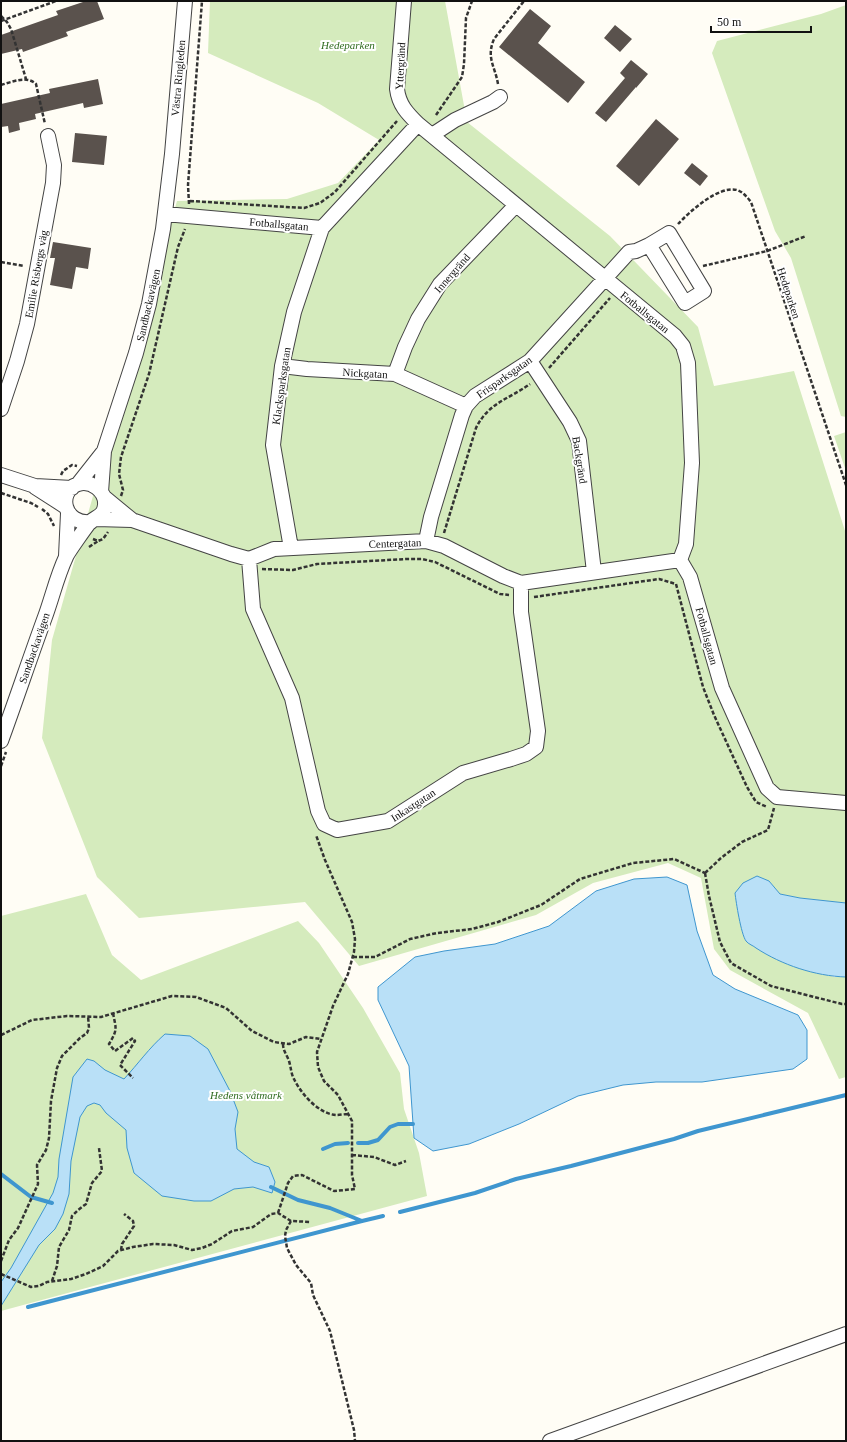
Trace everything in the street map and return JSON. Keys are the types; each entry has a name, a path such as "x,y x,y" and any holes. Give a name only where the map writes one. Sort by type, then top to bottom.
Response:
{"street":[{"name":"Västra Ringleden","path":"172,154 185,1"},
{"name":"Yttergränd","path":"404,1 398,98 405,111 418,124"},
{"path":"438,132 455,120 500,98"},
{"name":"Fotballsgatan","path":"165,214 322,228 418,124 438,132 516,205 675,336 683,346 688,363 692,463 686,544 680,560 689,574 722,688 767,788 777,797 846,803"},
{"name":"Emilie Risbergs väg","path":"1,409 17,361 27,324 36,268 53,183 54,164 48,136"},
{"name":"Sandbackavägen","path":"103,494 104,451 136,353 149,304 165,214 172,154"},
{"name":"Innergränd","path":"395,374 418,319 440,284 516,205"},
{"name":"Klacksparksgatan","path":"291,548 273,445 282,366 294,312 322,228"},
{"path":"649,245 685,303 704,291 669,233"},
{"name":"Frisparksgatan","path":"426,541 431,517 466,406 475,396 530,361 629,252 636,251 649,245 669,233"},
{"name":"Backgränd","path":"530,361 570,422 579,441 594,572"},
{"name":"Nickgatan","path":"282,366 307,369 395,374 466,406"},
{"name":"Sandbackavägen","path":"75,486 104,451"},
{"path":"1,475 35,486 75,486 85,483 92,484 132,520"},
{"path":"35,486 67,510"},
{"path":"75,486 68,493 65,500 67,510 72,518 78,522 132,520 231,554 249,565"},
{"path":"93,521 104,510 103,494"},
{"name":"Sandbackavägen","path":"66,556 67,510"},
{"name":"Sandbackavägen","path":"1,740 66,556 93,521"},
{"name":"Centergatan","path":"249,565 274,549 426,541 440,545 503,576 521,590 594,572 680,560"},
{"name":"Inkastgatan","path":"249,565 253,608 292,698 318,811 324,824 337,830 388,821 463,773 526,754 536,747 538,731 520,612 521,590"},
{"path":"550,1441 846,1334"}],"path":[{"path":"1,21 56,1"},
{"path":"438,132 434,120 462,77 466,18 472,1"},
{"path":"500,98 497,78 491,63 491,45 494,39 524,1"},
{"path":"1,16 11,29 26,79"},
{"path":"1,85 26,79 32,80 36,84 48,136"},
{"path":"190,201 304,208 320,203 335,192 405,111"},
{"name":"Hedeparken","path":"669,233 700,203 721,192 736,190 745,194 751,202 846,485"},
{"path":"690,268 768,251 806,236"},
{"path":"1,262 36,268"},
{"path":"435,562 476,428 480,420 497,403 526,387 547,371 618,289"},
{"path":"249,565 271,569 293,570 317,564 406,559 422,560 435,562 500,594 521,590 535,598 658,579 676,584 689,574"},
{"path":"705,873 721,858 742,842 768,830 774,808"},
{"path":"278,1213 288,1183 293,1176 302,1175 334,1190 355,1189 352,1175 352,1121 338,1095 324,1081 318,1067 317,1052 336,1000 348,974 353,957 354,939 352,922 325,860 316,832"},
{"path":"353,957 375,957 410,939 437,933 472,929 498,922 540,905 580,879 633,863 674,859 705,873"},
{"path":"705,873 720,942 731,963 771,986 846,1004"},
{"path":"1,1035 32,1020 67,1016 101,1017 172,996 196,997 226,1008 252,1031 274,1042 289,1044 306,1037 321,1039"},
{"path":"113,1013 116,1028 109,1044 115,1051 133,1038 135,1041 120,1065 133,1078"},
{"path":"1,1261 9,1240 18,1228 36,1191 38,1184 37,1164 46,1150 49,1138 51,1101 62,1056 87,1033 89,1028 88,1016"},
{"path":"283,1044 283,1049 289,1060 293,1079 302,1092 324,1112 336,1115 349,1114"},
{"path":"52,1281 57,1266 59,1247 69,1230 72,1216 86,1204 92,1183 102,1171 99,1148"},
{"path":"352,1156 374,1157 395,1165 406,1161"},
{"path":"1,1274 31,1287 39,1286 52,1281 71,1279 86,1274 103,1266 112,1256 121,1250 153,1244 174,1245 192,1250 202,1248 212,1244 232,1231 253,1227 271,1214 278,1213 291,1221 312,1222"},
{"path":"121,1250 122,1244 134,1226 133,1221 124,1214"},
{"path":"291,1221 286,1230 285,1236 287,1248 296,1265 311,1283 313,1295 330,1330 354,1430 355,1441"}],"green space":[{"path":"210,1 445,1 467,122 610,236 698,327 714,386 794,371 846,534 846,903 800,898 780,894 769,881 737,909 746,941 766,954 834,977 846,977 846,1077 839,1079 808,1013 730,970 714,949 701,878 668,863 593,883 536,915 359,966 305,902 139,918 97,877 42,738 52,640 177,201 287,199 338,183 379,140 318,103 208,53"},
{"path":"846,5 846,417 841,416 791,258 775,231 712,53 717,41 821,14"},
{"path":"846,432 846,471 834,436"},
{"name":"Hedens våtmark","path":"86,894 112,955 141,980 298,921 319,943 363,1008 400,1073 404,1109 419,1153 427,1196 1,1311 1,916"}],"water":[{"path":"757,876 769,881 780,894 800,898 846,903 846,977 811,972 799,968 777,960 747,942 741,925 735,893 743,883"},
{"path":"667,877 687,885 697,931 713,975 735,989 798,1015 807,1030 807,1059 793,1069 702,1082 656,1082 623,1085 578,1096 519,1124 469,1144 433,1151 414,1138 409,1066 378,1000 378,987 415,957 444,951 495,944 549,926 596,891 634,879"},
{"path":"165,1034 190,1036 208,1049 230,1091 238,1112 235,1129 237,1149 254,1162 269,1167 275,1182 272,1193 253,1187 234,1189 211,1201 194,1201 162,1196 134,1173 127,1148 126,1130 106,1113 100,1105 94,1103 87,1106 80,1117 71,1161 69,1194 63,1214 55,1229 39,1245 1,1306 1,1282 11,1268 53,1193 58,1177 59,1159 73,1077 87,1059 94,1061 105,1070 124,1079"}],"building":[{"path":"86,1 97,1 104,19 66,32 68,36 23,52 22,49 1,54 1,35 58,15 56,11"},
{"path":"530,9 551,26 538,43 585,82 568,103 499,47"},
{"path":"615,25 632,39 620,52 604,38"},
{"path":"631,60 648,74 606,122 595,113 625,78 620,73"},
{"path":"98,79 103,104 84,108 83,103 35,114 36,119 19,123 20,130 9,133 8,126 1,127 1,104 50,93 49,89"},
{"path":"656,119 679,139 639,186 616,166"},
{"path":"75,133 107,136 104,165 72,162"},
{"path":"692,163 708,176 700,186 684,173"},
{"path":"53,242 91,248 88,269 76,267 72,289 50,285 55,258 50,258"}],"waterway":[{"path":"400,1212 475,1193 516,1179 674,1139 698,1131 846,1095"},
{"path":"358,1143 368,1143 378,1140 390,1127 398,1124 413,1124"},
{"path":"323,1149 335,1144 348,1143"},
{"path":"1,1174 31,1197 52,1203"},
{"path":"271,1187 298,1200 330,1208 362,1221 383,1216"},
{"path":"28,1307 362,1221"}]}
